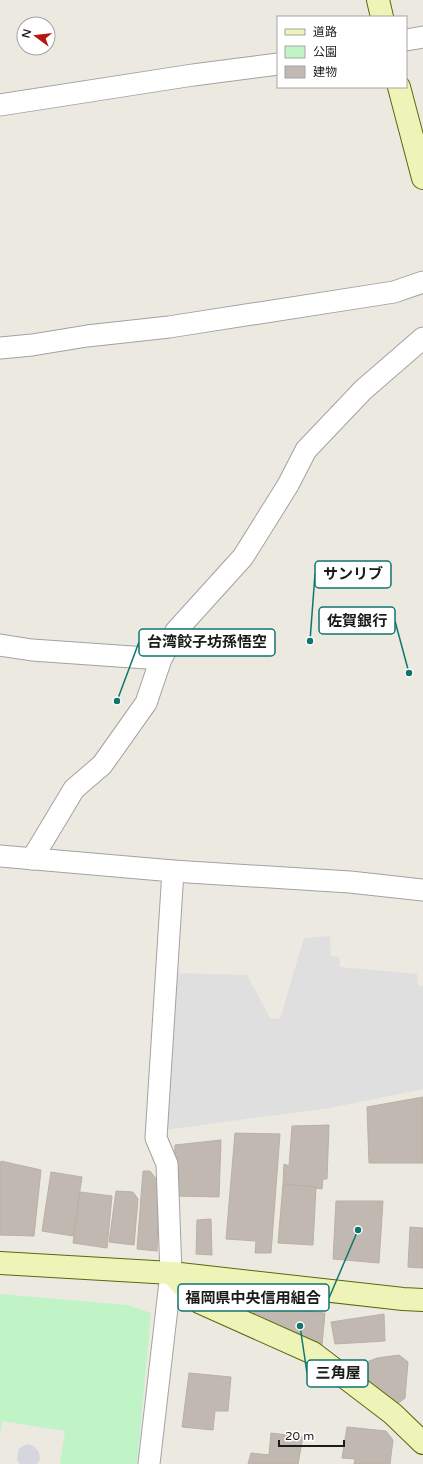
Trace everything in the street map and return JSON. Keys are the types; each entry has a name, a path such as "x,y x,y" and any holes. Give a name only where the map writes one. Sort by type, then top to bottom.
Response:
{"main road":[{"path":"378,0 382,16"},
{"path":"399,88 423,178"},
{"path":"0,1263 171,1273 423,1300"},
{"path":"171,1273 200,1302 313,1353 393,1414 423,1443"}],"street":[{"path":"407,40 423,37"},
{"path":"0,105 193,75 277,64"},
{"path":"0,348 169,327 394,292 423,282"},
{"path":"32,859 74,789 102,765 146,703 161,659 176,631 243,557 288,485 306,450 363,390 423,338"},
{"path":"0,645 32,650 161,659"},
{"path":"0,856 173,871 350,882 423,890"},
{"path":"149,1464 171,1273 167,1164 156,1138 173,871"}],"green space":[{"path":"0,1294 127,1305 151,1313 137,1464 60,1464 65,1431 2,1421 0,1435"}],"shaded area":[{"path":"330,936 331,956 339,957 340,967 417,974 418,986 423,986 423,1089 330,1108 164,1130 173,973 247,975 270,1018 280,1019 304,938"},
{"path":"27,1444 34,1446 39,1452 40,1459 37,1464 20,1464 18,1462 18,1451"}],"building":[{"path":"423,1097 423,1163 369,1163 367,1107"},
{"path":"329,1125 327,1179 323,1179 322,1189 283,1184 284,1164 289,1166 292,1126"},
{"path":"235,1133 280,1134 271,1253 255,1253 256,1241 226,1239"},
{"path":"221,1140 219,1197 174,1196 175,1145"},
{"path":"1,1161 41,1170 34,1236 0,1235"},
{"path":"143,1171 150,1171 157,1180 159,1191 157,1251 137,1249"},
{"path":"51,1172 82,1177 73,1236 42,1231"},
{"path":"283,1184 316,1187 313,1245 278,1243"},
{"path":"116,1191 133,1192 138,1199 134,1245 109,1242"},
{"path":"80,1192 112,1196 107,1248 73,1243"},
{"path":"336,1201 383,1201 379,1263 333,1259"},
{"path":"211,1219 212,1255 196,1254 197,1220"},
{"path":"410,1227 423,1228 423,1268 408,1267"},
{"path":"254,1306 325,1313 322,1345 253,1317"},
{"path":"384,1314 385,1341 335,1344 331,1322"},
{"path":"399,1355 408,1362 405,1398 396,1405 354,1367 377,1358"},
{"path":"189,1373 231,1377 228,1411 215,1411 213,1430 182,1427"},
{"path":"347,1427 386,1431 393,1440 390,1464 354,1464 355,1459 342,1458"},
{"path":"271,1433 303,1437 298,1464 248,1464 251,1453 269,1455"}],"place":[{"name":"サンリブ","path":"310,641"},
{"name":"佐賀銀行","path":"409,673"},
{"name":"台湾餃子坊孫悟空","path":"117,701"},
{"name":"福岡県中央信用組合","path":"358,1230"},
{"name":"三角屋","path":"300,1326"}]}
